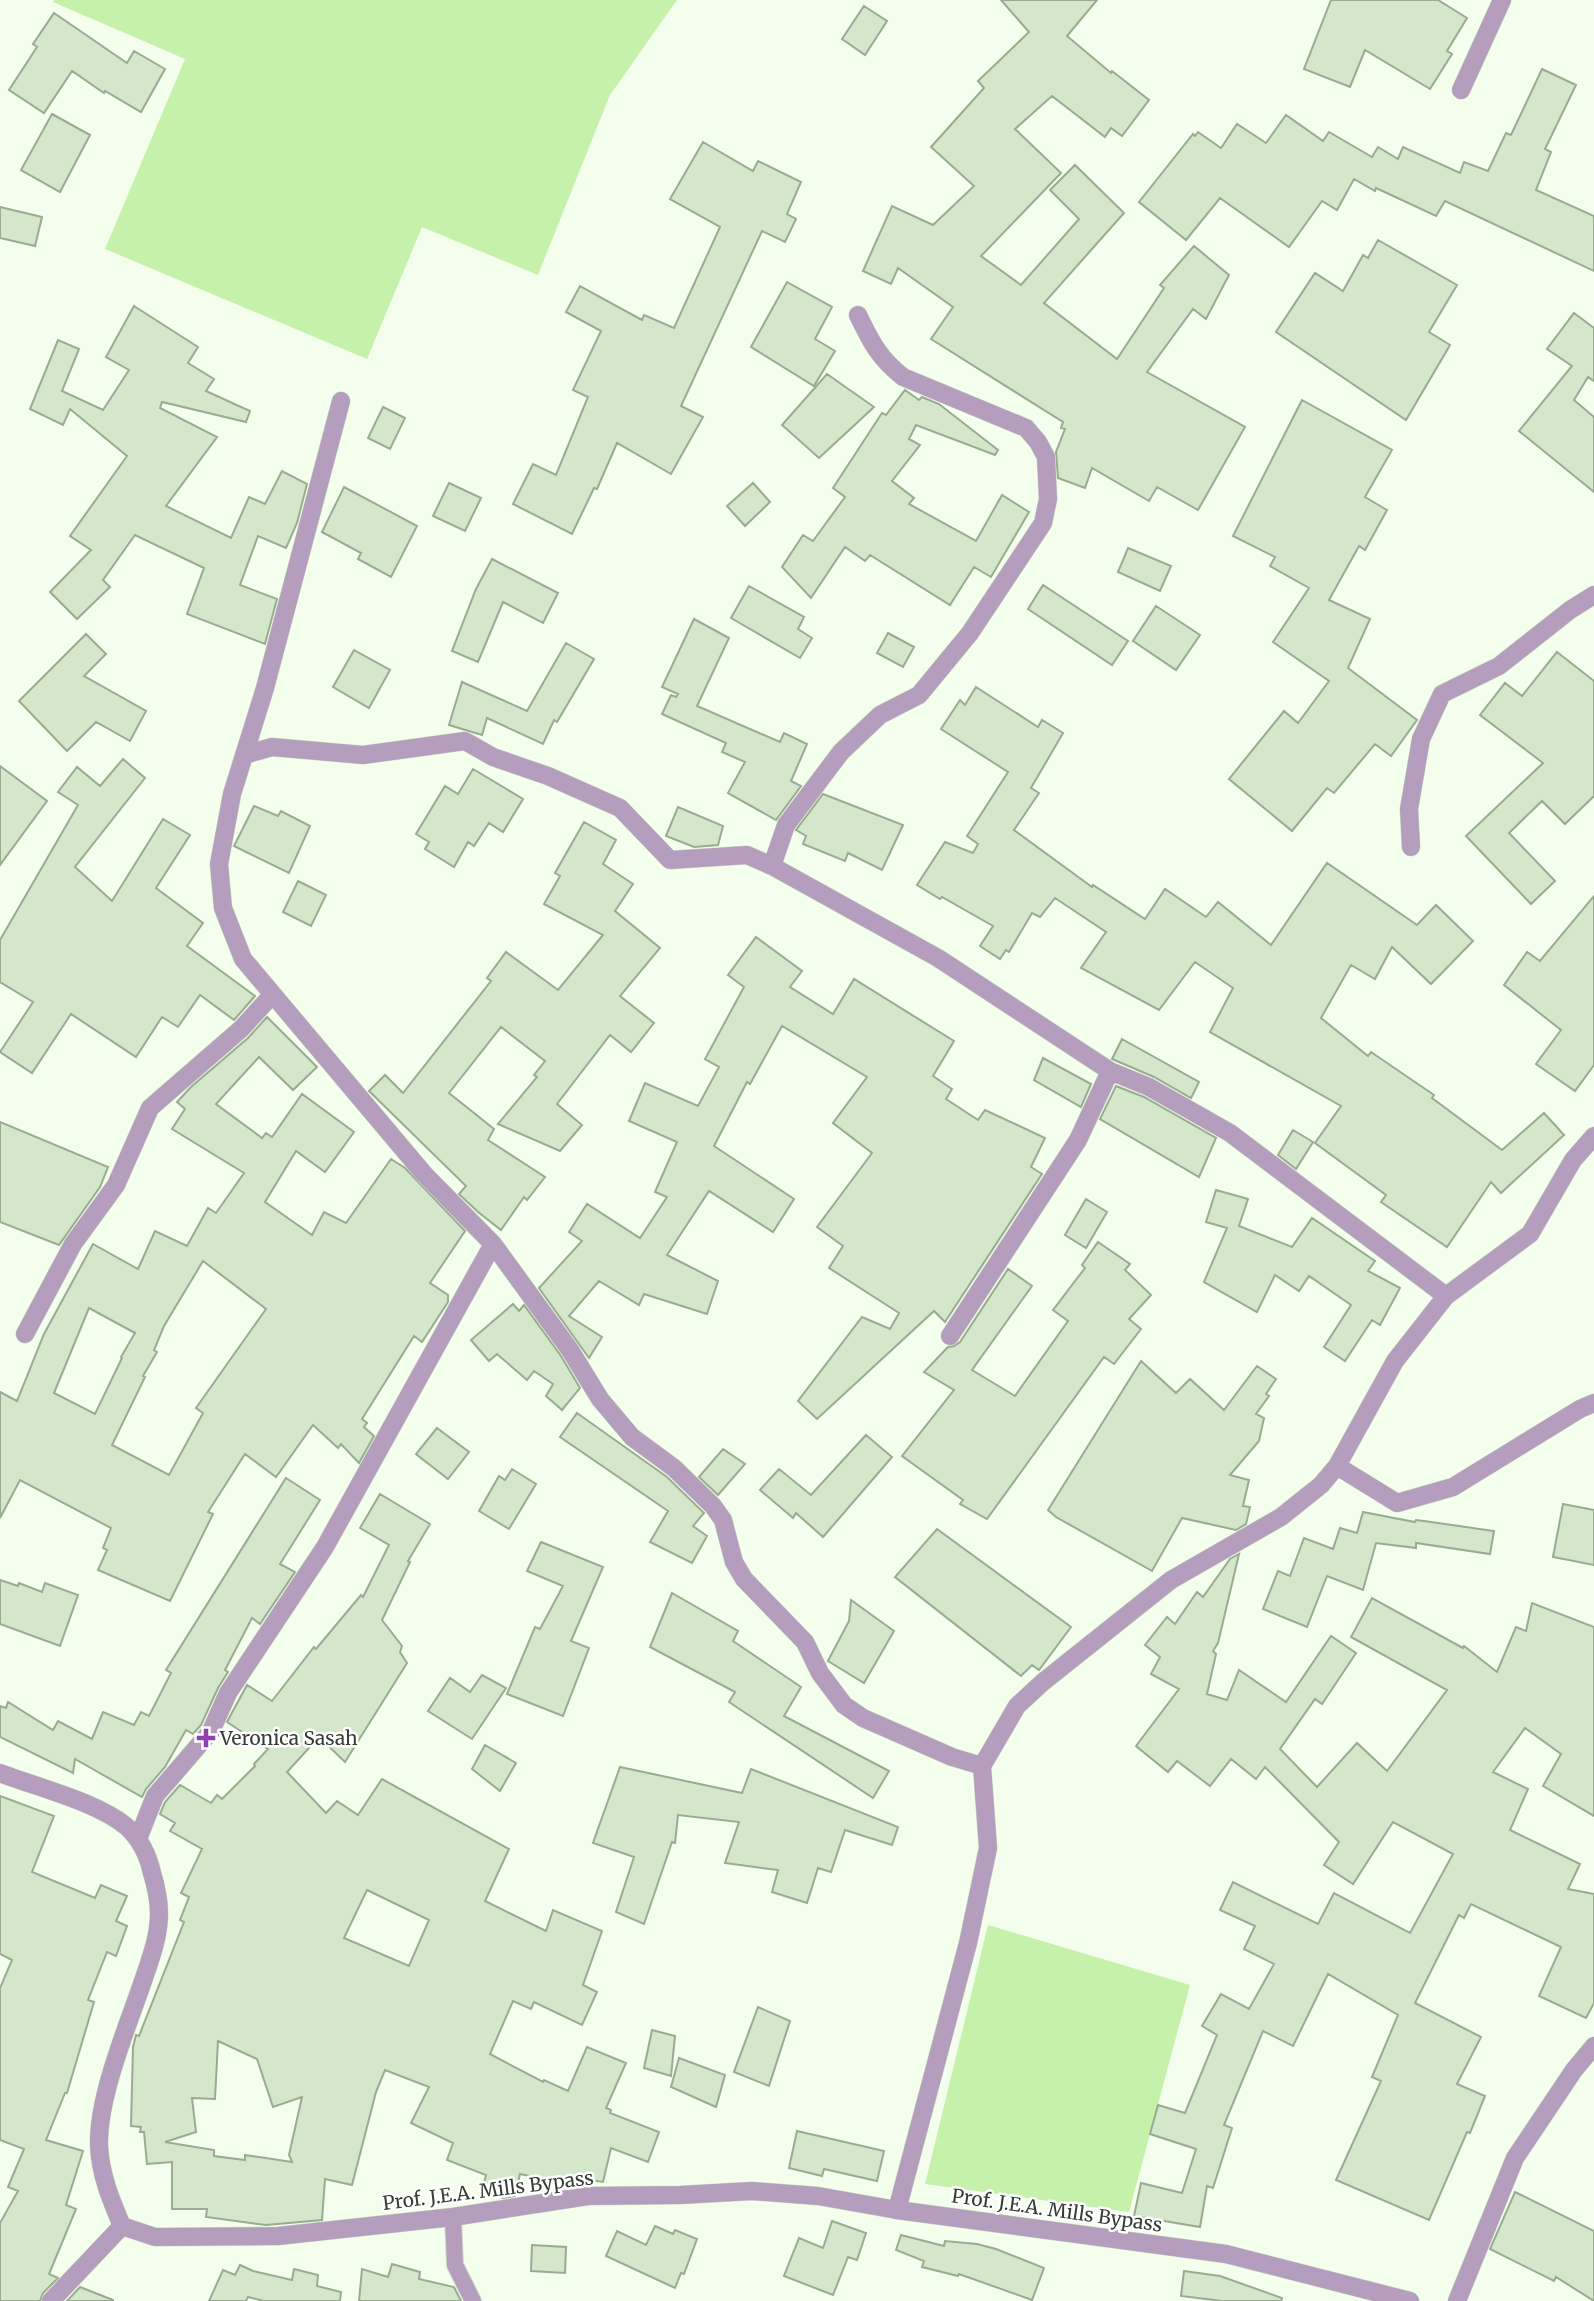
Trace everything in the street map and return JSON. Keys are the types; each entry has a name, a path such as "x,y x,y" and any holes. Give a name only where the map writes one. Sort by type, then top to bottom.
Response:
{"street":[{"path":"1461,90 1502,0"},
{"path":"772,866 786,825 841,752 880,715 919,695 970,634 1043,523 1048,499 1046,457 1026,428 903,377 887,364 873,347 858,315"},
{"path":"341,401 265,688 232,794 219,864 223,908 243,959 425,1175 493,1244 570,1350 600,1399 632,1437 674,1468 713,1506 723,1520 734,1562 744,1579 805,1642 820,1673 844,1705 863,1718 952,1757 982,1766"},
{"path":"1411,847 1409,809 1420,739 1442,694 1499,666 1570,610 1594,595"},
{"path":"244,755 272,747 362,755 466,741 493,757 548,776 620,808 670,860 747,855 772,866 937,958 1110,1071 1149,1087 1230,1133 1446,1296"},
{"path":"25,1334 74,1244 116,1185 150,1108 241,1029 271,995"},
{"path":"950,1336 1078,1140 1110,1071"},
{"path":"897,2210 968,1943 988,1848 982,1766 1017,1706 1042,1682 1171,1580 1281,1517 1321,1485 1337,1466 1395,1361 1446,1296 1530,1234 1573,1160 1594,1136"},
{"path":"138,1839 155,1796 211,1731 228,1693 325,1548 493,1244"},
{"path":"1337,1466 1397,1503 1423,1497 1453,1487 1594,1403"},
{"path":"0,1773 113,1817 138,1839 150,1862 158,1891 159,1916 153,1952 105,2098 99,2144 106,2187 122,2226 51,2301"},
{"path":"1457,2301 1515,2158 1574,2070 1594,2046"},
{"name":"Prof. J.E.A. Mills Bypass","path":"122,2226 155,2237 278,2236 453,2217 589,2196 752,2191 818,2196 897,2210 1226,2254 1410,2301"}],"lane":[{"path":"453,2217 455,2265 473,2301"}],"green space":[{"path":"677,0 610,95 538,275 422,227 367,359 105,249 185,59 53,2"},
{"path":"988,1925 1190,1985 1129,2212 925,2184"}],"building":[{"path":"1001,0 1097,0 1067,36 1149,100 1122,136 1111,128 1105,137 1052,96 1015,129 1061,173 981,256 1021,285 1079,219 1050,190 1075,165 1124,213 1044,303 1117,359 1164,288 1160,285 1194,246 1229,275 1206,319 1193,309 1147,372 1245,427 1198,510 1157,487 1149,501 1092,468 1085,488 1058,478 1056,452 1065,429 1061,428 1063,422 931,339 953,307 898,268 891,284 863,271 892,206 933,225 974,186 931,147 984,88 978,81 1029,32"},
{"path":"1331,0 1438,0 1467,18 1447,51 1452,54 1430,89 1365,50 1350,87 1304,69"},
{"path":"864,6 887,21 865,55 842,39"},
{"path":"54,13 127,63 134,51 165,69 141,112 105,91 104,93 72,71 44,113 9,90 37,47 33,44"},
{"path":"1542,69 1576,85 1545,149 1551,152 1536,190 1594,216 1594,271 1445,201 1436,216 1376,188 1375,191 1354,179 1337,210 1322,201 1289,247 1220,198 1186,240 1139,202 1193,134 1195,136 1198,132 1221,148 1237,124 1266,143 1286,115 1323,141 1329,132 1372,157 1378,147 1398,159 1403,147 1460,173 1464,162 1488,171 1506,133 1511,135"},
{"path":"52,114 90,135 60,192 21,170"},
{"path":"703,142 753,171 758,161 801,182 787,214 796,219 785,242 762,231 681,406 703,417 671,474 617,443 597,489 594,488 572,534 513,504 533,464 556,475 588,397 573,390 601,331 566,312 580,286 642,320 644,315 674,328 720,227 670,199"},
{"path":"0,207 42,217 35,246 0,238"},
{"path":"1378,240 1457,285 1429,332 1450,345 1406,420 1276,332 1315,273 1343,291 1363,255 1368,258"},
{"path":"787,282 832,307 815,339 835,351 814,386 751,347"},
{"path":"134,306 198,347 188,363 214,379 206,391 250,411 246,422 162,402 160,408 217,437 166,506 231,538 249,497 265,504 282,471 307,484 297,523 286,548 258,536 240,585 277,599 265,644 187,614 204,568 135,535 103,580 110,587 77,619 50,592 91,550 70,536 127,456 70,409 63,425 30,409 58,340 79,349 62,391 103,410 129,370 106,357"},
{"path":"1574,313 1594,328 1594,381 1588,377 1574,400 1594,417 1594,492 1519,431 1572,366 1547,349"},
{"path":"827,374 874,407 819,458 782,425"},
{"path":"905,390 919,400 922,397 939,404 998,450 995,455 916,425 909,439 920,445 892,481 914,498 909,504 976,541 1002,495 1029,512 991,577 974,567 950,605 870,555 865,561 845,547 811,598 782,567 803,535 813,541 845,497 833,488 882,413 886,415"},
{"path":"1302,400 1392,450 1365,497 1387,510 1365,550 1359,546 1329,600 1370,619 1348,668 1417,720 1391,756 1375,744 1334,793 1327,788 1292,831 1229,779 1284,711 1298,723 1329,681 1273,642 1309,588 1270,566 1275,557 1233,536"},
{"path":"383,407 405,418 390,449 368,438"},
{"path":"449,483 481,498 465,531 433,516"},
{"path":"753,483 770,502 745,526 727,506"},
{"path":"344,487 417,526 391,577 358,559 361,553 322,532"},
{"path":"1128,548 1171,566 1160,591 1118,572"},
{"path":"492,559 558,593 543,623 503,602 478,662 452,651 476,589"},
{"path":"1043,585 1128,641 1112,665 1028,609"},
{"path":"749,586 804,617 798,629 812,638 800,658 731,618"},
{"path":"1156,606 1200,635 1176,670 1133,641"},
{"path":"694,619 729,638 697,706 780,742 784,733 807,744 791,781 801,786 776,820 728,793 745,762 722,752 726,743 662,714 671,695 676,697 678,694 662,687"},
{"path":"888,633 914,647 903,667 877,653"},
{"path":"86,634 106,654 84,676 146,711 130,741 96,722 67,751 19,701"},
{"path":"566,643 594,659 557,722 554,720 543,744 487,718 482,735 449,725 462,682 527,711"},
{"path":"354,650 390,670 369,708 333,687"},
{"path":"1557,652 1594,681 1594,796 1565,824 1542,801 1509,833 1555,881 1531,904 1466,836 1543,763 1480,715 1505,683 1522,696"},
{"path":"976,687 1038,727 1042,720 1063,733 1031,788 1039,793 1014,830 1092,887 1093,885 1145,919 1165,889 1206,917 1218,902 1271,945 1327,863 1417,925 1436,905 1473,941 1431,984 1392,947 1375,979 1351,965 1321,1018 1368,1056 1371,1052 1434,1095 1432,1098 1502,1150 1544,1113 1564,1135 1501,1193 1491,1182 1447,1247 1381,1202 1386,1195 1315,1143 1341,1106 1210,1032 1233,988 1195,962 1159,1010 1081,968 1106,932 1055,898 1040,917 1032,913 1009,952 1006,950 1000,959 980,946 993,926 917,885 945,842 973,853 978,844 967,836 1008,772 941,729 960,700 965,705"},
{"path":"123,759 145,778 75,867 112,901 163,819 190,835 156,888 203,923 187,946 255,996 234,1020 200,995 178,1027 162,1017 136,1057 71,1014 32,1073 0,1052 33,1002 0,982 0,940 78,805 58,792 77,767 100,786"},
{"path":"0,766 47,801 0,865"},
{"path":"473,769 523,799 503,832 489,823 474,846 468,842 454,867 425,849 429,842 416,834 445,786 458,794"},
{"path":"823,794 903,825 882,870 848,853 845,861 803,844 806,836 796,830"},
{"path":"254,806 278,816 281,811 310,826 289,873 234,846"},
{"path":"678,807 723,826 718,845 694,847 666,836"},
{"path":"584,822 616,840 603,864 633,884 615,911 660,948 620,996 654,1023 631,1052 610,1035 557,1104 582,1125 560,1151 498,1124 537,1077 534,1075 545,1061 501,1027 449,1093 494,1129 488,1140 545,1177 527,1200 524,1197 501,1230 459,1194 466,1186 369,1091 385,1075 403,1093 491,981 487,978 506,952 558,990 603,935 544,904 560,876 555,873"},
{"path":"298,881 326,895 311,926 283,912"},
{"path":"1594,896 1594,1065 1575,1091 1536,1064 1561,1030 1504,985 1527,952 1540,961"},
{"path":"756,937 802,971 790,987 833,1014 854,979 954,1041 933,1076 952,1089 946,1099 978,1120 985,1110 1045,1138 1031,1167 1042,1174 945,1322 934,1311 817,1419 798,1401 862,1317 890,1329 899,1313 829,1268 843,1246 817,1227 872,1153 833,1123 867,1077 782,1026 750,1084 747,1082 714,1146 794,1199 773,1232 709,1191 667,1255 718,1281 707,1314 644,1294 639,1305 599,1281 569,1316 602,1337 589,1358 539,1288 582,1241 569,1232 587,1204 640,1238 667,1197 655,1192 677,1142 629,1121 645,1083 698,1106 719,1067 705,1059 744,987 728,975"},
{"path":"267,1017 317,1067 293,1090 259,1057 216,1104 262,1138 266,1133 272,1137 302,1094 354,1132 325,1172 296,1151 265,1202 312,1235 324,1212 346,1223 391,1159 405,1168 465,1231 430,1283 448,1295 448,1302 422,1342 414,1336 362,1419 367,1423 364,1427 374,1436 359,1463 341,1444 338,1448 313,1425 276,1477 245,1454 208,1512 213,1514 170,1601 98,1570 107,1550 103,1548 111,1528 20,1480 0,1518 0,1392 17,1401 44,1334 93,1244 138,1269 155,1231 187,1246 208,1208 216,1213 244,1173 172,1129 185,1109 177,1102 248,1038","holes":["203,1261 266,1309 196,1408 203,1413 169,1475 112,1445 145,1377 143,1376 157,1352 154,1350 164,1326","89,1308 135,1333 95,1414 54,1393"]},
{"path":"1122,1039 1199,1082 1191,1098 1154,1077 1112,1059"},
{"path":"1043,1058 1091,1084 1081,1107 1034,1080"},
{"path":"1116,1086 1144,1097 1216,1138 1199,1177 1100,1119"},
{"path":"0,1122 108,1167 100,1187 59,1245 0,1222"},
{"path":"1293,1130 1313,1142 1296,1169 1278,1155"},
{"path":"1216,1190 1248,1199 1239,1226 1292,1247 1312,1218 1375,1261 1368,1271 1400,1288 1380,1325 1372,1320 1345,1361 1324,1347 1351,1305 1309,1276 1299,1291 1275,1275 1257,1312 1204,1282 1227,1228 1206,1222"},
{"path":"1086,1199 1107,1212 1086,1248 1065,1235"},
{"path":"1098,1242 1130,1264 1125,1270 1151,1295 1129,1319 1141,1329 1114,1364 1104,1357 987,1519 960,1504 963,1500 902,1456 954,1390 924,1372 948,1347 960,1342 1008,1269 1032,1286 972,1370 1015,1396 1068,1321 1053,1310 1085,1268 1082,1265"},
{"path":"513,1304 519,1311 524,1305 561,1356 580,1388 562,1410 546,1396 553,1384 534,1371 527,1380 497,1354 489,1361 471,1340"},
{"path":"1141,1361 1176,1393 1190,1379 1224,1410 1257,1366 1276,1379 1266,1394 1269,1396 1256,1414 1264,1418 1259,1441 1230,1475 1249,1480 1243,1506 1250,1507 1246,1524 1236,1530 1182,1518 1152,1571 1048,1510"},
{"path":"577,1413 667,1477 704,1513 693,1526 707,1536 692,1563 650,1542 668,1511 560,1437"},
{"path":"437,1428 469,1452 448,1479 416,1454"},
{"path":"866,1435 892,1457 823,1537 796,1513 793,1518 760,1490 779,1469 811,1495"},
{"path":"723,1449 745,1464 718,1495 699,1477"},
{"path":"512,1469 536,1484 509,1529 479,1511 499,1476 505,1480"},
{"path":"286,1478 320,1500 280,1564 295,1572 260,1624 252,1618 201,1725 193,1734 186,1730 165,1767 142,1797 75,1759 73,1773 0,1737 0,1706 6,1708 8,1702 53,1730 58,1721 92,1739 103,1712 134,1725 141,1712 149,1716 171,1673 166,1670"},
{"path":"380,1494 430,1524 408,1561 410,1562 382,1620 402,1646 400,1652 407,1663 345,1762 319,1737 287,1772 326,1813 337,1801 358,1815 382,1779 509,1849 485,1901 546,1931 553,1910 602,1931 583,1985 597,1992 582,2025 534,2002 531,2009 513,2001 490,2054 543,2082 544,2080 568,2091 587,2047 626,2063 606,2108 611,2110 610,2113 659,2132 648,2162 611,2148 603,2182 569,2177 567,2184 520,2174 515,2196 503,2198 482,2191 486,2175 447,2160 453,2143 411,2123 429,2087 385,2070 376,2092 352,2185 325,2179 322,2220 266,2225 206,2217 207,2209 172,2209 172,2162 147,2164 144,2132 140,2132 141,2127 131,2126 133,2047 184,1922 180,1920 189,1897 181,1893 202,1849 170,1831 175,1823 160,1814 165,1802 180,1785 211,1803 217,1795 222,1799 268,1749 227,1722 247,1685 272,1701 314,1647 316,1649 361,1595 363,1597 389,1545 360,1528","holes":["367,1890 429,1920 409,1966 344,1938","218,2041 257,2059 273,2107 302,2097 289,2155 292,2162 245,2155 245,2160 214,2156 214,2150 165,2142 196,2132 192,2098 215,2099"]},
{"path":"1563,1504 1594,1510 1594,1565 1553,1557"},
{"path":"1363,1512 1415,1522 1416,1520 1494,1531 1490,1554 1416,1543 1416,1548 1376,1543 1363,1590 1327,1576 1307,1627 1263,1609 1278,1571 1290,1576 1304,1538 1333,1549 1340,1528 1357,1533"},
{"path":"937,1529 1071,1627 1039,1670 1032,1665 1021,1676 895,1577"},
{"path":"541,1542 603,1567 571,1641 589,1648 563,1716 507,1694 535,1627 540,1629 563,1586 527,1571"},
{"path":"1239,1554 1218,1643 1213,1651 1216,1654 1207,1694 1227,1700 1239,1670 1286,1702 1331,1636 1356,1653 1322,1704 1315,1699 1280,1749 1317,1787 1357,1743 1387,1771 1447,1690 1351,1637 1372,1598 1463,1648 1464,1646 1497,1672 1516,1627 1526,1631 1532,1603 1594,1627 1594,1816 1543,1786 1561,1754 1525,1728 1493,1772 1528,1789 1510,1830 1580,1864 1568,1889 1594,1894 1594,2003 1586,2018 1539,1996 1561,1947 1471,1904 1464,1918 1459,1915 1415,2003 1481,2037 1457,2084 1485,2096 1429,2220 1336,2180 1381,2081 1372,2077 1398,2015 1328,1974 1293,2046 1263,2031 1224,2125 1232,2128 1213,2188 1207,2186 1200,2227 1134,2216 1141,2183 1182,2193 1196,2149 1150,2134 1158,2105 1185,2113 1217,2035 1202,2026 1221,1994 1249,2009 1274,1964 1244,1949 1255,1926 1220,1910 1233,1882 1318,1924 1334,1893 1410,1933 1453,1854 1393,1822 1353,1884 1324,1865 1339,1842 1265,1767 1256,1779 1231,1759 1210,1786 1177,1761 1168,1772 1136,1746 1179,1689 1151,1674 1160,1657 1145,1645 1167,1617 1175,1624 1197,1592 1203,1597 1230,1559"},
{"path":"0,1580 18,1586 19,1583 42,1592 45,1583 78,1595 60,1646 0,1624"},
{"path":"672,1593 738,1631 733,1641 801,1687 784,1716 889,1771 873,1798 729,1702 735,1692 650,1647"},
{"path":"851,1600 894,1631 864,1683 828,1661 849,1621"},
{"path":"482,1675 506,1688 472,1739 428,1711 450,1678 470,1692"},
{"path":"485,1745 516,1763 500,1791 472,1769"},
{"path":"620,1767 742,1793 751,1769 898,1827 892,1845 845,1830 831,1872 818,1868 807,1903 772,1892 778,1870 725,1863 739,1822 678,1815 675,1843 672,1842 644,1924 616,1912 634,1857 593,1843"},
{"path":"0,1796 54,1816 32,1872 95,1898 101,1885 127,1896 116,1921 127,1926 116,1956 107,1952 88,2000 94,2002 67,2093 46,2140 83,2151 66,2205 76,2209 49,2274 58,2278 43,2293 40,2301 0,2301 0,2223 18,2191 8,2187 24,2149 0,2140 0,1988 12,1960 0,1954"},
{"path":"758,2007 790,2021 769,2086 734,2072"},
{"path":"652,2030 675,2036 671,2076 644,2068"},
{"path":"679,2058 725,2075 716,2107 671,2087"},
{"path":"797,2131 884,2151 877,2181 824,2169 822,2176 789,2168"},
{"path":"1515,2192 1594,2231 1594,2301 1556,2277 1554,2281 1490,2249"},
{"path":"832,2221 866,2233 857,2260 848,2257 833,2295 784,2276 799,2238 823,2248"},
{"path":"655,2226 673,2234 675,2230 697,2239 684,2274 681,2273 675,2288 606,2256 617,2231 646,2245"},
{"path":"901,2235 944,2246 945,2241 977,2244 1044,2268 1032,2300 959,2274 958,2276 922,2267 924,2261 896,2250"},
{"path":"532,2245 566,2247 565,2273 531,2271"},
{"path":"392,2264 420,2272 419,2279 454,2287 461,2301 359,2301 362,2269 388,2277"},
{"path":"240,2265 253,2271 292,2280 294,2269 318,2275 317,2286 341,2292 340,2301 264,2301 248,2297 246,2301 209,2301 223,2270 235,2275"},
{"path":"1184,2271 1220,2276 1282,2298 1281,2301 1222,2301 1181,2296"},
{"path":"80,2287 113,2300 113,2301 67,2301"}],"place":[{"name":"Veronica Sasah","path":"206,1738"}]}
